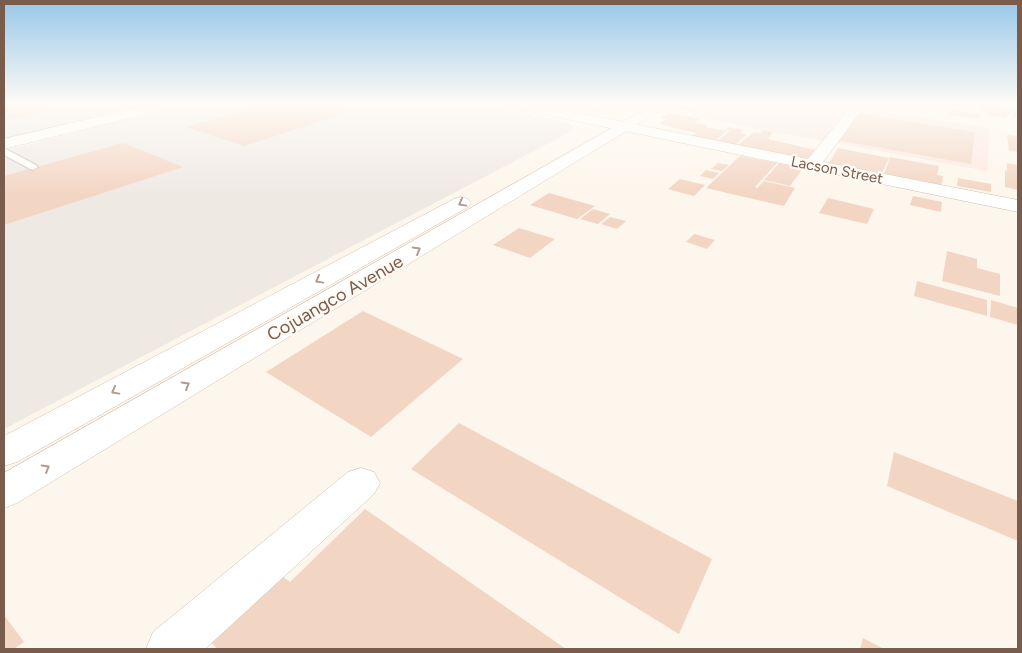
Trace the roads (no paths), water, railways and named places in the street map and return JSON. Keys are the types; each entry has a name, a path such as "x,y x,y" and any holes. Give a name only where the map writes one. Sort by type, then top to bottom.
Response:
{"main road":[{"path":"4,144 47,133"},
{"name":"Cojuangco Avenue","path":"4,452 600,133"},
{"name":"Cojuangco Avenue","path":"4,492 602,133"},
{"name":"Lacson Street","path":"658,133 1018,206"},
{"path":"812,165 837,133"},
{"path":"170,649 361,483"}],"lane":[{"path":"4,151 33,166"}]}
